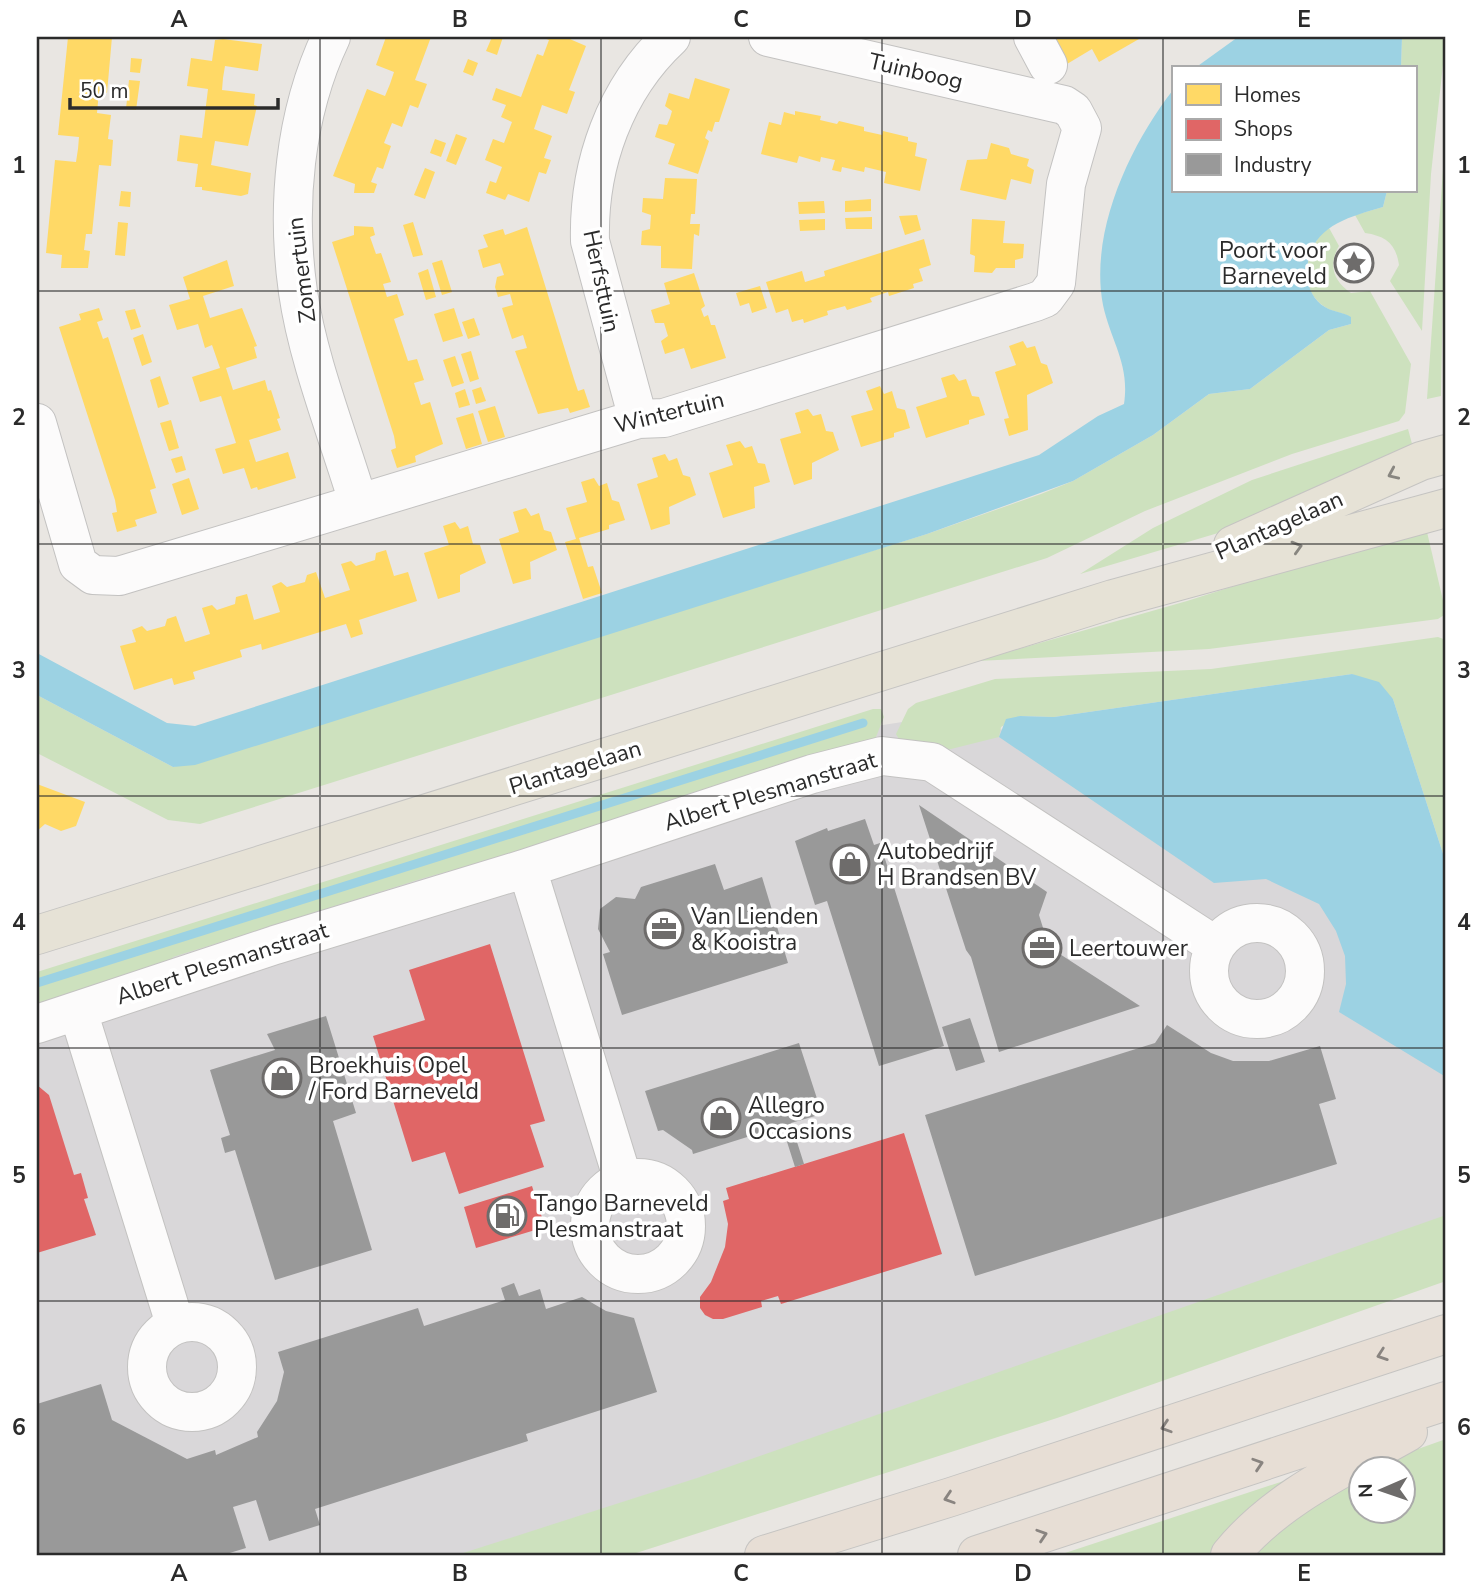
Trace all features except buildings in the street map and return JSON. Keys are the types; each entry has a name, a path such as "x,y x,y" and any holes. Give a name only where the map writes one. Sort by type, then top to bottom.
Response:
{"highway":[{"path":"765,1555 951,1497 1446,1334"},
{"path":"976,1555 1446,1401"},
{"path":"1230,1555 1245,1537 1303,1492 1446,1411"}],"main road":[{"name":"Plantagelaan","path":"1113,599 1421,461 1446,454"},
{"name":"Plantagelaan","path":"37,935 1113,599 1406,516 1446,508"}],"street":[{"name":"Zomertuin","path":"331,37 318,64 299,138 293,215 298,293 358,502"},
{"name":"Herfsttuin","path":"638,419 590,241 589,215 596,164 634,77 671,37"},
{"name":"Tuinboog","path":"768,37 1064,105"},
{"name":"Wintertuin","path":"37,423 56,497 78,564 93,575 119,576 638,419 664,418 1045,298 1056,283 1066,184 1082,128 1073,111 1064,105"},
{"name":"Albert Plesmanstraat","path":"37,1024 275,945 527,868 811,774 882,756 932,762 1216,946"},
{"path":"527,868 623,1180"},
{"path":"78,1011 175,1324"}],"shaded area":[{"path":"909,721 1018,731 1320,899 1446,1063 1446,1216 742,1464 460,1555 37,1555 37,989 870,727"}],"green space":[{"path":"1402,37 1446,37 1431,174 1422,331 1390,281 1399,265 1392,246 1379,236 1365,233 1355,215 1383,207 1387,192 1416,192 1416,66 1401,66"},
{"path":"1446,126 1441,396 1427,399"},
{"path":"1328,226 1339,246 1333,266 1336,278 1351,293 1370,291 1411,364 1405,413 1399,421 1292,454 1145,511 1047,558 200,824 168,820 37,753 37,695 173,767 927,534 1073,481 1153,435 1209,394 1250,389 1329,330 1351,324 1350,317 1328,309 1316,299 1307,278 1307,267 1314,244"},
{"path":"1408,429 1414,451 1272,517 1080,574 1153,528 1252,480"},
{"path":"1417,528 1427,532 1445,609 1444,615 1438,619 1209,649 977,661 1187,601"},
{"path":"1438,637 1446,640 1446,863 1393,699 1352,674 1054,717 1020,716 1001,727 999,737 943,751 900,741 896,734 908,709 916,703 995,679 1211,669"},
{"path":"873,709 881,709 884,717 874,742 617,818 610,827 424,878 173,957 168,964 37,1009 37,972"},
{"path":"1446,1215 1446,1281 1057,1418 630,1555 457,1555 697,1478"},
{"path":"1446,1439 1446,1555 1256,1555 1272,1536 1346,1480 1346,1526 1416,1526 1416,1456 1398,1456"},
{"path":"1305,1474 1219,1555 1059,1555"}],"water":[{"path":"1238,37 1402,37 1401,66 1198,66"},
{"path":"1172,91 1172,192 1387,192 1383,207 1330,228 1313,247 1308,260 1307,276 1315,298 1328,309 1351,317 1351,324 1329,330 1250,389 1209,394 1153,435 1073,481 927,534 195,765 173,767 37,695 37,653 167,723 195,726 1039,455 1098,416 1124,404 1122,365 1103,305 1100,277 1102,248 1108,219 1128,163"},
{"path":"1352,674 1379,682 1393,699 1446,863 1446,1077 1339,1012 1346,984 1345,956 1336,931 1319,904 1266,879 1214,883 999,737 1006,719 1020,716 1054,717"}],"waterway":[{"path":"37,983 863,723"}],"place":[{"name":"Poort voor Barneveld","path":"1354,263"},
{"name":"Autobedrijf H Brandsen BV","path":"850,864"},
{"name":"Van Lienden & Kooistra","path":"664,929"},
{"name":"Leertouwer","path":"1042,948"},
{"name":"Broekhuis Opel / Ford Barneveld","path":"282,1078"},
{"name":"Allegro Occasions","path":"721,1118"},
{"name":"Tango Barneveld Plesmanstraat","path":"507,1216"}]}
